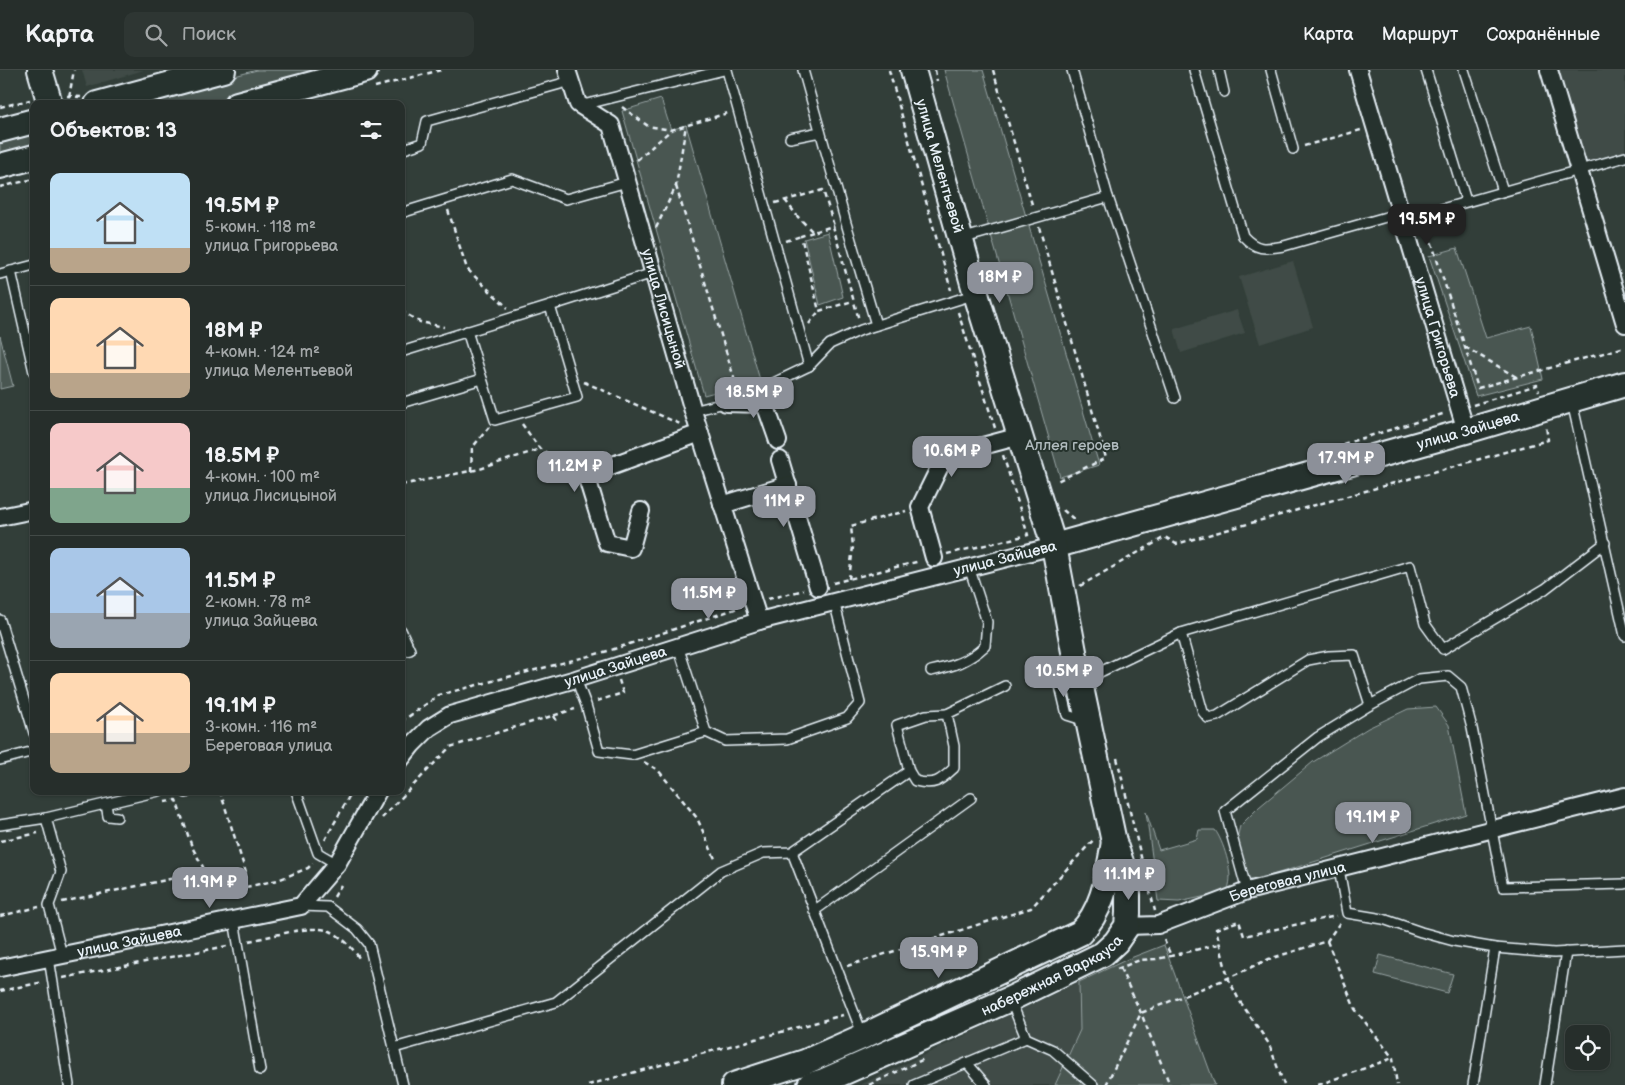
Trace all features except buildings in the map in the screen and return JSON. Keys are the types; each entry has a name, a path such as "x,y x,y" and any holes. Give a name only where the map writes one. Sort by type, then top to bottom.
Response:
{"main road":[{"path":"40,70 59,100"},
{"path":"112,100 223,70"},
{"name":"улица Мелентьевой","path":"913,70 960,240 965,297 1010,439 1054,546 1089,722 1106,839"},
{"path":"245,100 285,80 366,80"},
{"path":"0,130 30,122"},
{"path":"0,166 30,158"},
{"name":"улица Зайцева","path":"1054,546 1463,420 1542,409 1625,384"},
{"name":"набережная Варкауса","path":"734,1085 805,1062 864,1036 1080,933 1094,916 1103,894 1106,839"},
{"name":"набережная Варкауса","path":"820,1084 1010,999 1103,954 1122,934 1128,894 1125,874 1106,839"},
{"path":"1094,916 1106,911 1113,912 1118,918 1122,934"}],"street":[{"name":"улица Григорьева","path":"1358,70 1463,420"},
{"path":"1549,70 1625,324"},
{"path":"569,76 578,104"},
{"name":"улица Лисицыной","path":"578,104 611,125 693,412 758,621"},
{"path":"733,401 765,404 778,441"},
{"path":"641,511 631,548 607,543 586,475 700,433"},
{"path":"934,558 920,508 945,456 1010,439"},
{"path":"780,460 818,587"},
{"path":"722,505 788,485"},
{"path":"0,518 30,511"},
{"name":"улица Зайцева","path":"405,754 429,728 450,715 576,679 758,621 1054,546"},
{"path":"301,906 337,864 375,795"},
{"name":"Береговая улица","path":"1122,934 1158,925 1246,892 1625,796"},
{"name":"улица Зайцева","path":"0,968 301,906"}],"lane":[{"path":"578,104 588,104 726,70 739,110 809,366"},
{"path":"803,70 876,325"},
{"path":"1072,70 1108,197 1175,398"},
{"path":"1194,70 1243,236 1251,245 1266,249 1402,216 1423,214 1625,156"},
{"path":"1219,70 1224,92"},
{"path":"1271,70 1292,149"},
{"path":"1426,70 1466,201"},
{"path":"1464,70 1503,191"},
{"path":"405,149 422,143 427,121 569,76"},
{"path":"790,138 820,132"},
{"path":"405,213 512,180 566,199 625,175"},
{"path":"960,240 1108,197"},
{"path":"0,274 30,266"},
{"path":"11,271 30,354"},
{"path":"405,351 653,273"},
{"path":"693,412 733,401 809,366 830,344 861,330 965,297"},
{"path":"467,331 495,420 577,396 550,306"},
{"path":"405,401 482,379"},
{"path":"1572,400 1625,636"},
{"path":"1079,678 1096,674 1181,633 1410,566 1425,624 1443,649 1545,589 1605,543"},
{"path":"931,671 960,664 977,654 985,646 988,622 969,567"},
{"path":"576,679 586,705 599,751 632,755 706,732 725,741 787,738 847,718 860,702 834,601"},
{"path":"0,620 30,720"},
{"path":"1181,633 1203,712 1208,718 1217,716 1308,660 1329,656 1354,655 1370,705"},
{"path":"405,639 410,650 405,651"},
{"path":"678,646 706,732"},
{"path":"1246,892 1225,811 1318,737 1370,705 1419,679 1448,676 1461,688 1472,728 1503,887 1625,884"},
{"path":"948,714 954,746 954,768 941,779 928,784 915,781 909,771 896,725 926,715 948,714 1004,686"},
{"path":"0,760 30,752"},
{"path":"394,1048 556,1002 721,871 763,853 792,852 909,771"},
{"path":"0,824 46,818 143,795"},
{"path":"297,795 318,854 337,864"},
{"path":"814,911 971,798"},
{"path":"106,804 108,816 117,816"},
{"path":"46,818 61,872 50,905 69,1085"},
{"path":"792,852 864,1036"},
{"path":"1339,869 1347,913 1382,919 1454,941 1496,948 1554,953 1625,949"},
{"path":"301,906 328,907 357,929 369,944 403,1085"},
{"path":"234,920 260,1070"},
{"path":"1474,1085 1496,948"},
{"path":"1545,1085 1566,952"},
{"path":"1010,999 1026,1038 1053,1050 1093,1085"},
{"path":"914,1085 1026,1038"},
{"path":"967,1063 986,1085"}],"path":[{"path":"59,100 74,70"},
{"path":"366,80 441,70"},
{"path":"405,719 440,695 608,650 753,603 1028,534 1010,439 889,70"},
{"path":"934,70 940,89"},
{"path":"993,70 1106,458 1054,483"},
{"path":"611,98 648,126 671,130"},
{"path":"625,175 637,160 671,130 739,110"},
{"path":"646,249 676,186 686,125"},
{"path":"1292,149 1374,126"},
{"path":"0,188 30,180"},
{"path":"676,186 733,401"},
{"path":"764,205 823,190 861,330"},
{"path":"446,200 467,269 517,316"},
{"path":"785,200 813,232"},
{"path":"1423,214 1478,388 1625,347"},
{"path":"775,244 846,223"},
{"path":"801,236 819,311 853,301"},
{"path":"405,313 420,322 467,331"},
{"path":"1465,347 1518,378"},
{"path":"571,376 700,433"},
{"path":"1078,588 1165,537 1176,544 1548,440 1537,385 1463,420 1336,446"},
{"path":"515,414 540,448 586,475"},
{"path":"471,471 472,448 495,420"},
{"path":"405,484 471,471 540,448"},
{"path":"849,579 853,547 851,526 920,508"},
{"path":"1063,510 1076,521 1084,520"},
{"path":"405,794 450,747 624,693"},
{"path":"554,716 558,723"},
{"path":"1115,751 1158,925 1171,956"},
{"path":"632,755 658,770 697,818 721,871"},
{"path":"221,795 247,876"},
{"path":"0,916 194,874 221,880 232,886 246,887 278,880 308,868 318,854 350,795"},
{"path":"376,824 404,795"},
{"path":"837,969 1031,908 1106,839"},
{"path":"328,907 342,882"},
{"path":"1106,1085 1142,1013 1269,959 1326,941 1347,913"},
{"path":"1284,1085 1269,1044 1239,1000 1228,978 1216,930 1239,921 1244,936 1347,913"},
{"path":"1326,941 1355,1009 1393,1058 1397,1085"},
{"path":"1111,972 1140,960 1171,956 1219,944"},
{"path":"1120,968 1142,1013 1170,1085"},
{"path":"588,1085 854,1012"},
{"path":"869,1085 930,1057"},
{"path":"1318,1085 1393,1058"}],"shaded area":[{"path":"82,70 144,70 87,87"},
{"path":"1559,70 1625,70 1625,154 1586,165"},
{"path":"1293,261 1313,327 1260,344 1239,277"},
{"path":"1237,310 1245,333 1181,353 1174,329"},
{"path":"1079,982 1080,1030 1055,1085 860,1085"}],"green space":[{"path":"257,70 334,70 221,100 145,100"},
{"name":"Аллея героев","path":"944,70 983,70 1099,465 1060,477"},
{"path":"661,99 671,130 686,125 760,380 704,395 622,111"},
{"path":"30,130 30,150 0,158 0,138"},
{"path":"828,232 843,297 820,305 804,239"},
{"path":"1457,248 1486,338 1531,326 1543,379 1476,396 1429,256"},
{"path":"0,336 13,386 0,389"},
{"path":"1436,707 1449,725 1466,814 1250,882 1237,838 1240,826 1259,807 1313,762 1368,728 1408,709"},
{"path":"1146,812 1159,850 1197,839 1199,830 1215,830 1224,849 1230,872 1229,887 1225,892 1179,902 1158,901"},
{"path":"1164,945 1215,1085 1055,1085 1080,1030 1079,982 1128,959"},
{"path":"1380,955 1453,974 1447,993 1375,974"}]}
